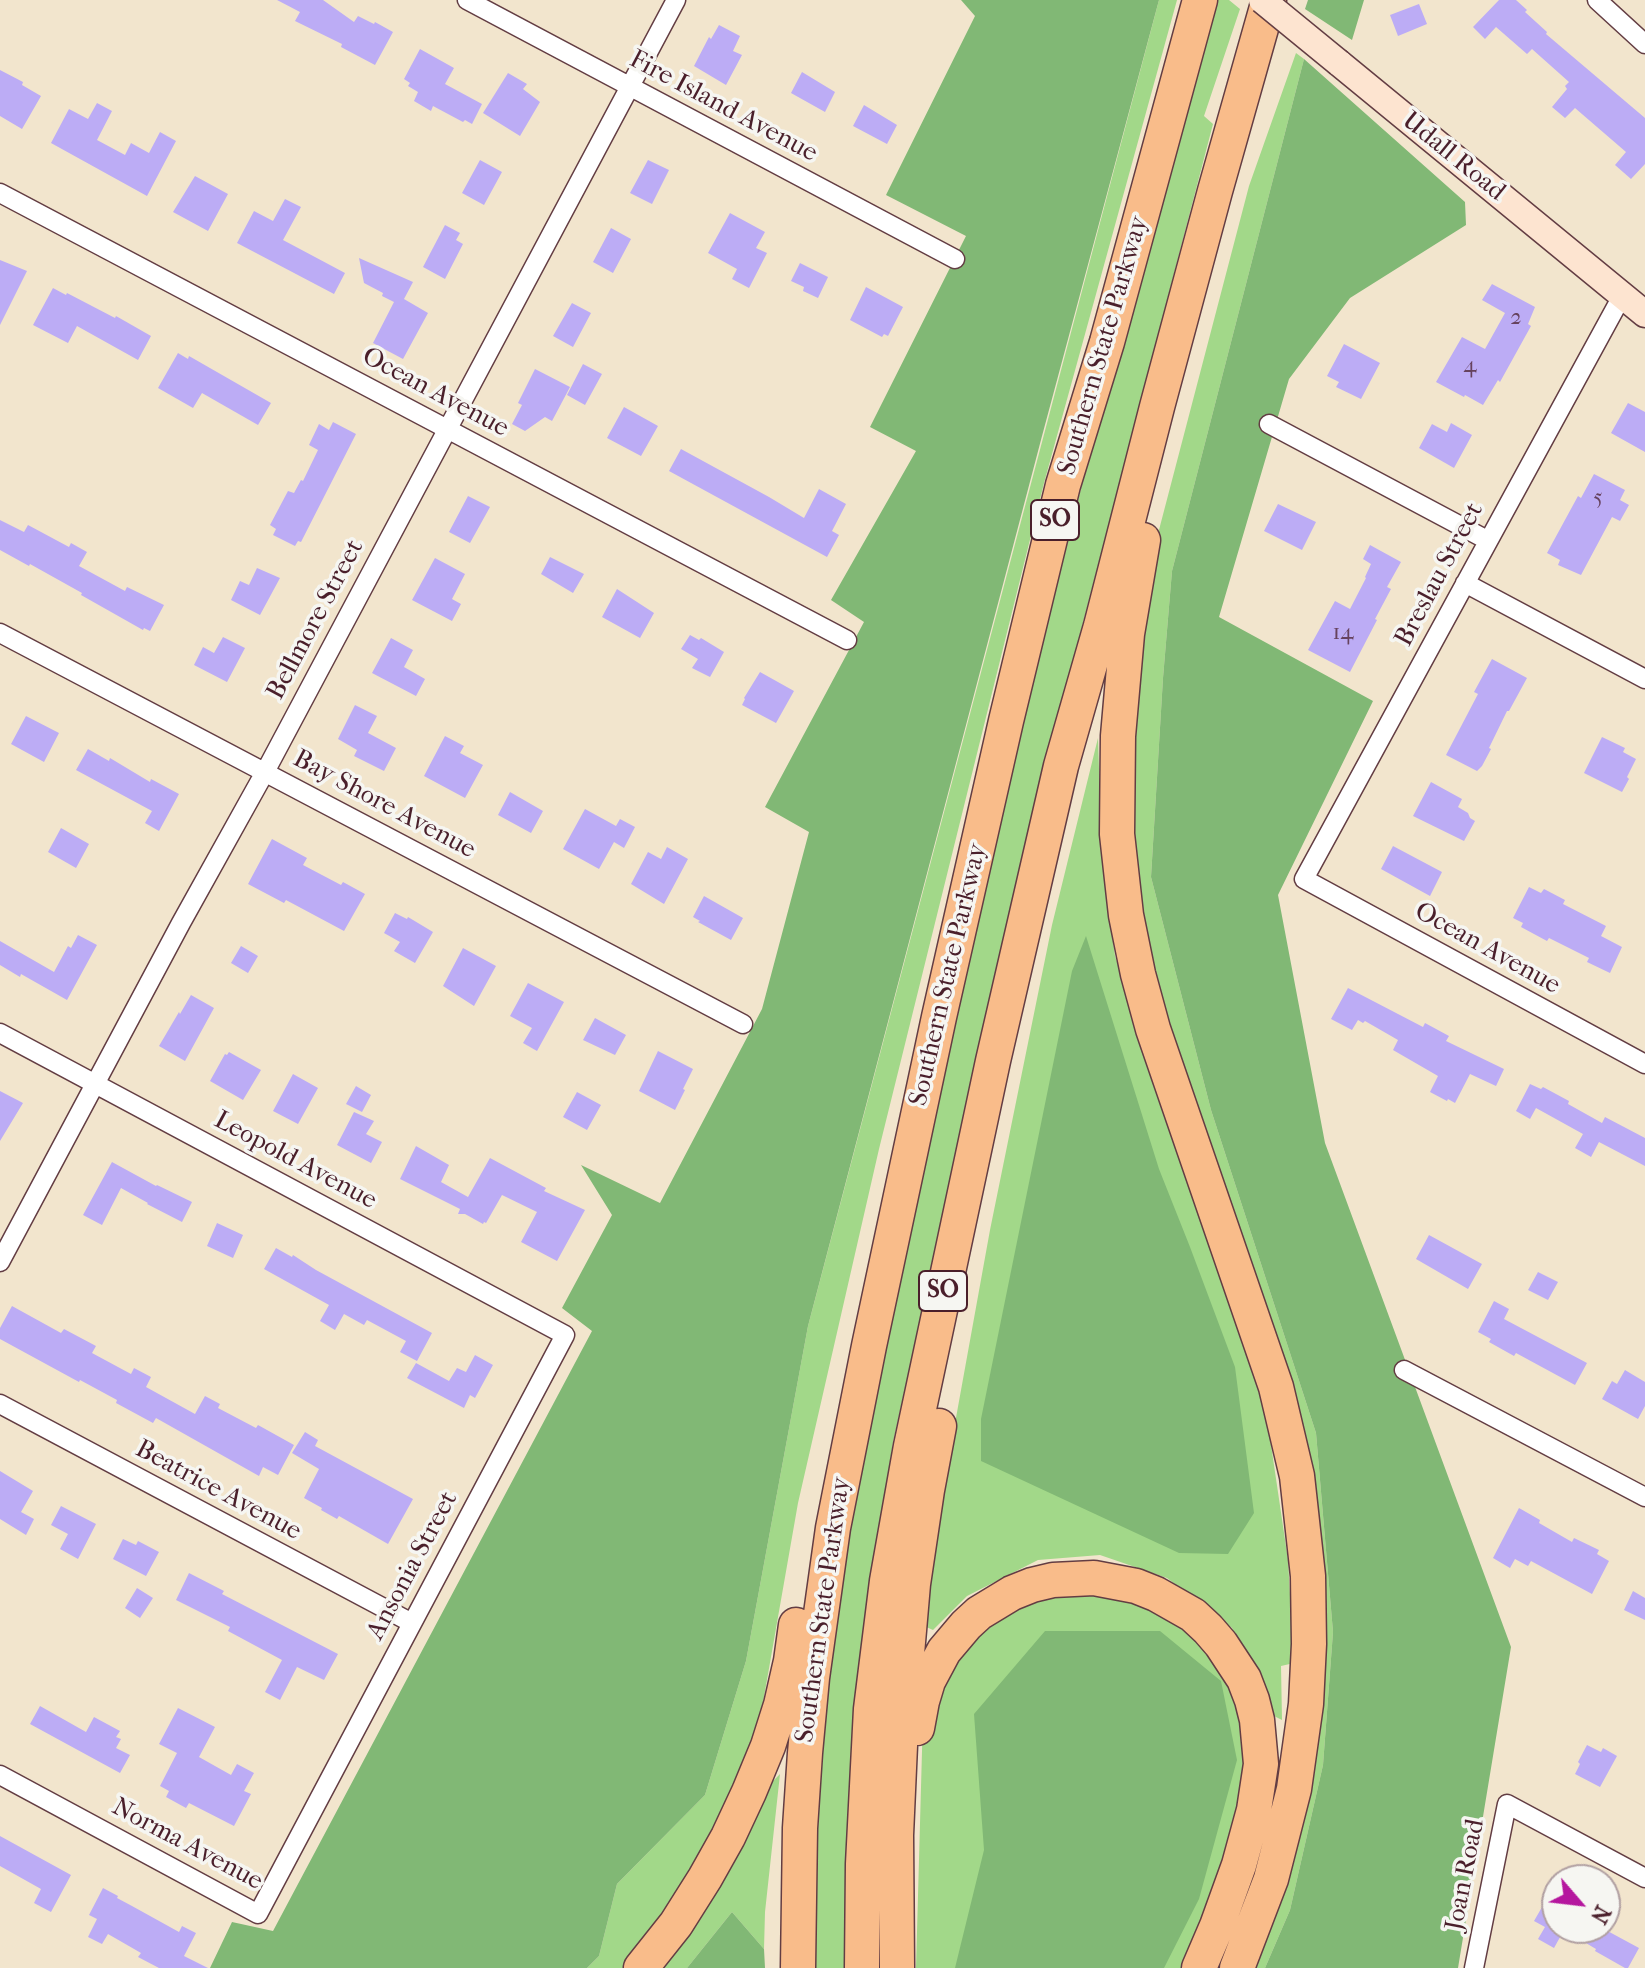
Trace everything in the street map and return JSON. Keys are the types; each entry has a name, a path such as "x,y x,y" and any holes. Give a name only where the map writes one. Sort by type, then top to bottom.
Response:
{"highway":[{"name":"Southern State Parkway","path":"798,1968 800,1840 808,1715 827,1565 854,1417 939,1017 1063,485 1107,342 1200,0"},
{"name":"SO","path":"862,1968 863,1850 871,1709 887,1581 925,1379 1061,766 1269,0"},
{"path":"1157,407 1142,556 1127,634 1120,704 1116,803 1123,890 1138,974 1153,1029 1276,1387 1297,1476 1308,1576 1307,1689 1304,1731 1294,1789 1271,1879 1237,1968"},
{"name":"SO","path":"900,1968 896,1835 901,1723 921,1525 958,1330 1077,770 1101,626"},
{"path":"641,1968 676,1924 698,1889 728,1837 759,1769 786,1684 807,1556 854,1417"},
{"path":"900,1968 913,1855 918,1720 928,1681 944,1651 979,1613 1022,1589 1071,1578 1094,1578 1126,1584 1176,1604 1208,1629 1221,1644 1244,1679 1252,1700 1260,1743 1259,1786 1229,1893 1199,1968"}],"street":[{"name":"Fire Island Avenue","path":"467,0 955,259"},
{"name":"Bellmore Street","path":"0,1262 676,0"},
{"name":"Udall Road","path":"1262,0 1645,314"},
{"path":"1597,0 1645,44"},
{"name":"Ocean Avenue","path":"0,193 847,640"},
{"name":"Breslau Street","path":"1304,879 1622,296"},
{"path":"1269,424 1487,540"},
{"path":"1465,583 1645,679"},
{"name":"Bay Shore Avenue","path":"0,633 743,1024"},
{"name":"Ocean Avenue","path":"1304,879 1645,1064"},
{"name":"Leopold Avenue","path":"0,1033 565,1335"},
{"name":"Ansonia Street","path":"306,1820 565,1335"},
{"path":"1404,1370 1645,1497"},
{"name":"Beatrice Avenue","path":"0,1404 412,1623"},
{"name":"Norma Avenue","path":"0,1775 258,1914 306,1820"},
{"name":"Joan Road","path":"1474,1968 1507,1804 1645,1878"}],"green space":[{"path":"961,0 1159,0 808,1326 746,1661 705,1795 617,1884 599,1956 587,1968 210,1968 232,1922 273,1931 592,1331 562,1308 612,1215 581,1165 660,1203 762,1009 809,832 765,807 864,622 831,600 916,451 870,427 966,236 886,195 975,16"},
{"path":"1159,0 1177,0 1044,483 879,1149 798,1503 758,1731 709,1854 628,1968 587,1968 599,1956 617,1884 705,1795 746,1661 808,1326"},
{"path":"1212,0 1229,0 1240,9 1204,116 1213,124 1031,822 893,1442 857,1679 846,1899 849,1968 811,1968 819,1730 863,1437 1000,815 1088,460"},
{"path":"1308,0 1364,0 1352,40 1305,9"},
{"path":"1296,53 1304,59 1172,571 1151,877 1211,1110 1316,1433 1333,1632 1323,1765 1290,1910 1265,1968 1244,1968 1278,1882 1309,1492 1131,931 1118,749 1143,591 1249,186"},
{"path":"1304,59 1465,202 1466,225 1350,298 1289,379 1219,617 1373,701 1278,895 1325,1143 1511,1647 1458,1968 1265,1968 1290,1910 1323,1765 1333,1632 1316,1433 1211,1110 1151,877 1172,571"},
{"path":"1098,738 1102,860 1115,956 1222,1269 1266,1411 1288,1560 1294,1663 1281,1666 1282,1720 1272,1715 1232,1628 1167,1578 1100,1555 1038,1560 967,1596 933,1630 922,1625 923,1600 990,1230 1052,925"},
{"path":"1086,936 1159,1169 1235,1367 1254,1513 1228,1554 1179,1553 981,1461 981,1419 1072,971"},
{"path":"1071,1583 1145,1598 1209,1645 1245,1718 1244,1804 1184,1968 916,1968 923,1715 940,1671 997,1609"},
{"path":"1045,1631 1160,1631 1221,1681 1237,1760 1199,1899 1164,1968 955,1968 984,1850 974,1714"},
{"path":"780,1774 764,1949 732,1912 687,1968 663,1968 693,1922 771,1783"},
{"path":"732,1912 764,1949 765,1968 687,1968"}],"building":[{"path":"277,0 323,0 354,22 358,16 393,32 375,65 341,47 342,44 295,21 300,12"},
{"path":"1499,0 1516,0 1546,34 1645,118 1645,164 1631,179 1615,165 1626,152 1575,108 1565,118 1552,107 1569,82 1532,49 1527,54 1496,27 1485,39 1473,27"},
{"path":"1419,4 1427,24 1398,36 1390,15"},
{"path":"719,25 740,36 733,51 742,55 726,85 694,66"},
{"path":"420,49 454,68 445,84 482,104 472,124 433,106 431,111 414,101 418,92 408,86 410,83 404,79"},
{"path":"0,70 41,96 22,129 0,116"},
{"path":"802,72 835,92 825,112 791,93"},
{"path":"508,73 527,84 523,89 540,102 520,136 483,113"},
{"path":"97,103 112,111 97,140 125,155 131,143 149,153 160,132 176,141 147,196 51,143 69,109 88,119"},
{"path":"864,105 897,125 887,144 853,126"},
{"path":"480,160 502,172 484,205 462,193"},
{"path":"648,160 669,170 652,204 630,193"},
{"path":"195,176 228,194 208,231 173,212"},
{"path":"285,199 301,207 283,240 345,273 334,294 237,243 254,211 273,221"},
{"path":"730,213 765,232 756,248 767,253 749,288 732,279 737,269 708,253"},
{"path":"445,225 460,233 456,240 463,244 445,279 423,267"},
{"path":"611,228 631,239 613,273 593,262"},
{"path":"359,258 413,282 404,299 428,313 403,359 373,343 394,302 364,283"},
{"path":"0,260 27,271 0,325"},
{"path":"800,263 828,277 818,298 791,281"},
{"path":"1492,284 1535,307 1528,324 1531,326 1500,382 1498,380 1483,405 1436,382 1462,337 1485,349 1505,313 1482,300"},
{"path":"866,287 903,307 888,336 884,334 882,337 850,320"},
{"path":"53,288 116,316 151,336 138,360 77,326 68,343 33,325"},
{"path":"572,303 591,313 573,347 553,336"},
{"path":"1344,344 1380,363 1361,399 1336,387 1339,382 1327,376"},
{"path":"178,353 188,359 189,356 271,403 258,425 202,393 193,408 158,388"},
{"path":"583,364 602,374 585,405 567,395"},
{"path":"535,369 570,387 552,421 545,417 525,431 512,424 522,405 518,403"},
{"path":"1628,403 1645,412 1645,452 1611,433"},
{"path":"624,407 658,426 641,456 607,438"},
{"path":"333,422 356,434 301,542 298,541 295,546 273,535 276,529 270,525 288,491 294,493 303,481 318,450 309,445 319,424 329,430"},
{"path":"1451,423 1472,435 1454,468 1419,448 1432,424 1447,432"},
{"path":"681,449 804,518 819,489 846,504 832,531 839,535 827,557 669,471"},
{"path":"1594,474 1625,490 1620,500 1629,505 1620,521 1612,517 1581,575 1558,565 1560,560 1547,553 1578,496 1581,498"},
{"path":"468,496 490,507 470,543 449,532"},
{"path":"1278,504 1316,522 1302,550 1264,531"},
{"path":"0,520 24,532 28,525 69,547 71,543 87,552 79,566 125,591 127,587 164,605 150,631 143,630 82,593 0,550"},
{"path":"1370,545 1401,562 1387,587 1391,589 1377,620 1350,672 1308,650 1335,601 1350,609 1371,564 1363,559"},
{"path":"550,557 584,574 573,593 541,574"},
{"path":"435,558 465,574 452,599 461,604 452,621 412,600"},
{"path":"257,568 280,578 260,615 231,600 240,581 249,585"},
{"path":"617,589 654,613 640,638 602,617"},
{"path":"690,635 724,652 710,677 692,668 698,659 681,649"},
{"path":"223,637 245,648 227,682 194,665 203,647 214,653"},
{"path":"391,638 413,650 404,667 425,679 416,696 372,673"},
{"path":"1492,659 1527,678 1477,771 1446,755 1478,694 1474,692"},
{"path":"760,672 794,691 776,723 742,705"},
{"path":"355,705 377,716 368,733 396,748 384,771 354,756 357,750 338,739"},
{"path":"26,716 59,733 44,762 11,744"},
{"path":"445,736 464,746 460,753 483,765 465,798 424,776"},
{"path":"1602,737 1625,748 1623,752 1636,759 1622,792 1584,773"},
{"path":"88,749 179,794 159,831 145,823 152,811 76,770"},
{"path":"1431,782 1462,799 1458,807 1475,821 1464,841 1413,816"},
{"path":"510,792 543,811 531,833 498,815"},
{"path":"585,809 616,826 620,819 635,827 624,848 614,842 599,869 563,849"},
{"path":"61,828 89,844 76,868 48,852"},
{"path":"272,839 307,858 303,865 365,894 344,931 248,884"},
{"path":"1393,846 1442,872 1430,896 1381,869"},
{"path":"667,847 688,859 664,904 631,884 648,852 661,859"},
{"path":"1529,887 1541,893 1544,889 1565,900 1563,904 1606,926 1601,936 1622,947 1610,973 1587,962 1589,958 1521,927 1523,923 1513,918"},
{"path":"704,896 743,918 731,940 693,917"},
{"path":"395,913 433,932 415,963 394,951 400,942 384,933"},
{"path":"78,935 97,945 67,1000 0,965 0,941 54,972 68,946 71,948"},
{"path":"241,946 258,956 248,973 231,963"},
{"path":"463,948 496,966 474,1006 443,986"},
{"path":"528,983 564,1002 537,1051 523,1043 532,1028 510,1016"},
{"path":"1348,988 1423,1027 1425,1023 1449,1036 1446,1041 1504,1069 1496,1086 1470,1074 1455,1103 1430,1092 1438,1076 1393,1050 1398,1040 1365,1021 1358,1020 1352,1030 1331,1019"},
{"path":"191,995 214,1008 185,1061 159,1046"},
{"path":"595,1018 626,1035 615,1055 583,1040"},
{"path":"658,1051 693,1069 675,1110 639,1091"},
{"path":"229,1052 261,1070 243,1100 210,1081"},
{"path":"293,1074 318,1088 298,1124 273,1111"},
{"path":"1530,1084 1543,1087 1569,1101 1568,1104 1602,1123 1605,1117 1645,1138 1645,1166 1599,1142 1591,1157 1575,1148 1583,1134 1536,1108 1530,1119 1516,1111"},
{"path":"356,1086 371,1095 362,1112 346,1104"},
{"path":"0,1091 23,1103 0,1141"},
{"path":"577,1092 601,1105 587,1130 563,1117"},
{"path":"354,1112 374,1121 366,1134 382,1142 371,1163 337,1145"},
{"path":"416,1146 449,1165 441,1182 468,1197 490,1158 546,1188 544,1191 585,1210 557,1261 521,1242 537,1212 502,1195 483,1224 465,1214 458,1214 460,1209 400,1179"},
{"path":"112,1162 192,1202 182,1222 121,1188 102,1225 83,1215"},
{"path":"217,1223 243,1235 233,1258 207,1246"},
{"path":"1429,1235 1482,1264 1468,1289 1416,1259"},
{"path":"276,1248 432,1333 417,1361 400,1352 406,1341 367,1320 364,1325 344,1314 335,1330 320,1321 329,1305 264,1269"},
{"path":"1538,1272 1558,1282 1548,1300 1528,1290"},
{"path":"1494,1301 1509,1309 1504,1319 1587,1363 1575,1385 1516,1353 1514,1356 1478,1332"},
{"path":"12,1306 61,1333 64,1329 96,1346 92,1353 131,1374 134,1368 151,1377 146,1387 195,1414 205,1396 220,1404 218,1408 294,1445 278,1475 263,1467 259,1476 156,1418 153,1423 116,1403 117,1400 0,1339 0,1328"},
{"path":"475,1355 493,1365 475,1398 470,1395 464,1408 407,1378 416,1363 449,1381 457,1368 466,1372"},
{"path":"1625,1370 1645,1382 1645,1406 1638,1419 1602,1399 1612,1381 1617,1384"},
{"path":"305,1432 318,1440 315,1446 413,1499 388,1544 339,1516 337,1519 304,1498 319,1469 292,1453"},
{"path":"0,1471 33,1491 21,1512 34,1519 26,1535 0,1519"},
{"path":"61,1506 96,1524 78,1559 60,1549 68,1534 51,1525"},
{"path":"1519,1508 1572,1542 1574,1538 1599,1550 1597,1554 1609,1561 1592,1594 1531,1561 1528,1566 1515,1559 1510,1568 1493,1558"},
{"path":"123,1539 136,1545 138,1541 159,1552 146,1576 113,1559"},
{"path":"189,1573 224,1591 222,1594 338,1654 324,1680 297,1667 280,1700 265,1692 282,1660 228,1631 230,1627 176,1600"},
{"path":"137,1588 153,1598 140,1618 125,1608"},
{"path":"1633,1591 1645,1598 1645,1620 1624,1610"},
{"path":"40,1706 86,1732 94,1717 120,1731 116,1737 121,1739 116,1748 130,1755 120,1773 30,1724"},
{"path":"178,1708 215,1727 199,1757 231,1775 237,1764 254,1773 244,1791 251,1794 234,1826 189,1803 186,1808 166,1797 169,1791 160,1786 177,1753 159,1744"},
{"path":"1587,1745 1601,1752 1603,1748 1617,1756 1600,1787 1575,1774"},
{"path":"0,1836 71,1875 51,1912 34,1903 41,1889 0,1866"},
{"path":"103,1888 179,1932 182,1926 196,1933 184,1956 208,1968 159,1968 138,1957 141,1953 108,1934 102,1944 88,1937 97,1919 89,1915"},
{"path":"1541,1909 1541,1925 1534,1921"},
{"path":"1621,1938 1639,1948 1628,1968 1588,1944 1621,1944"}]}
